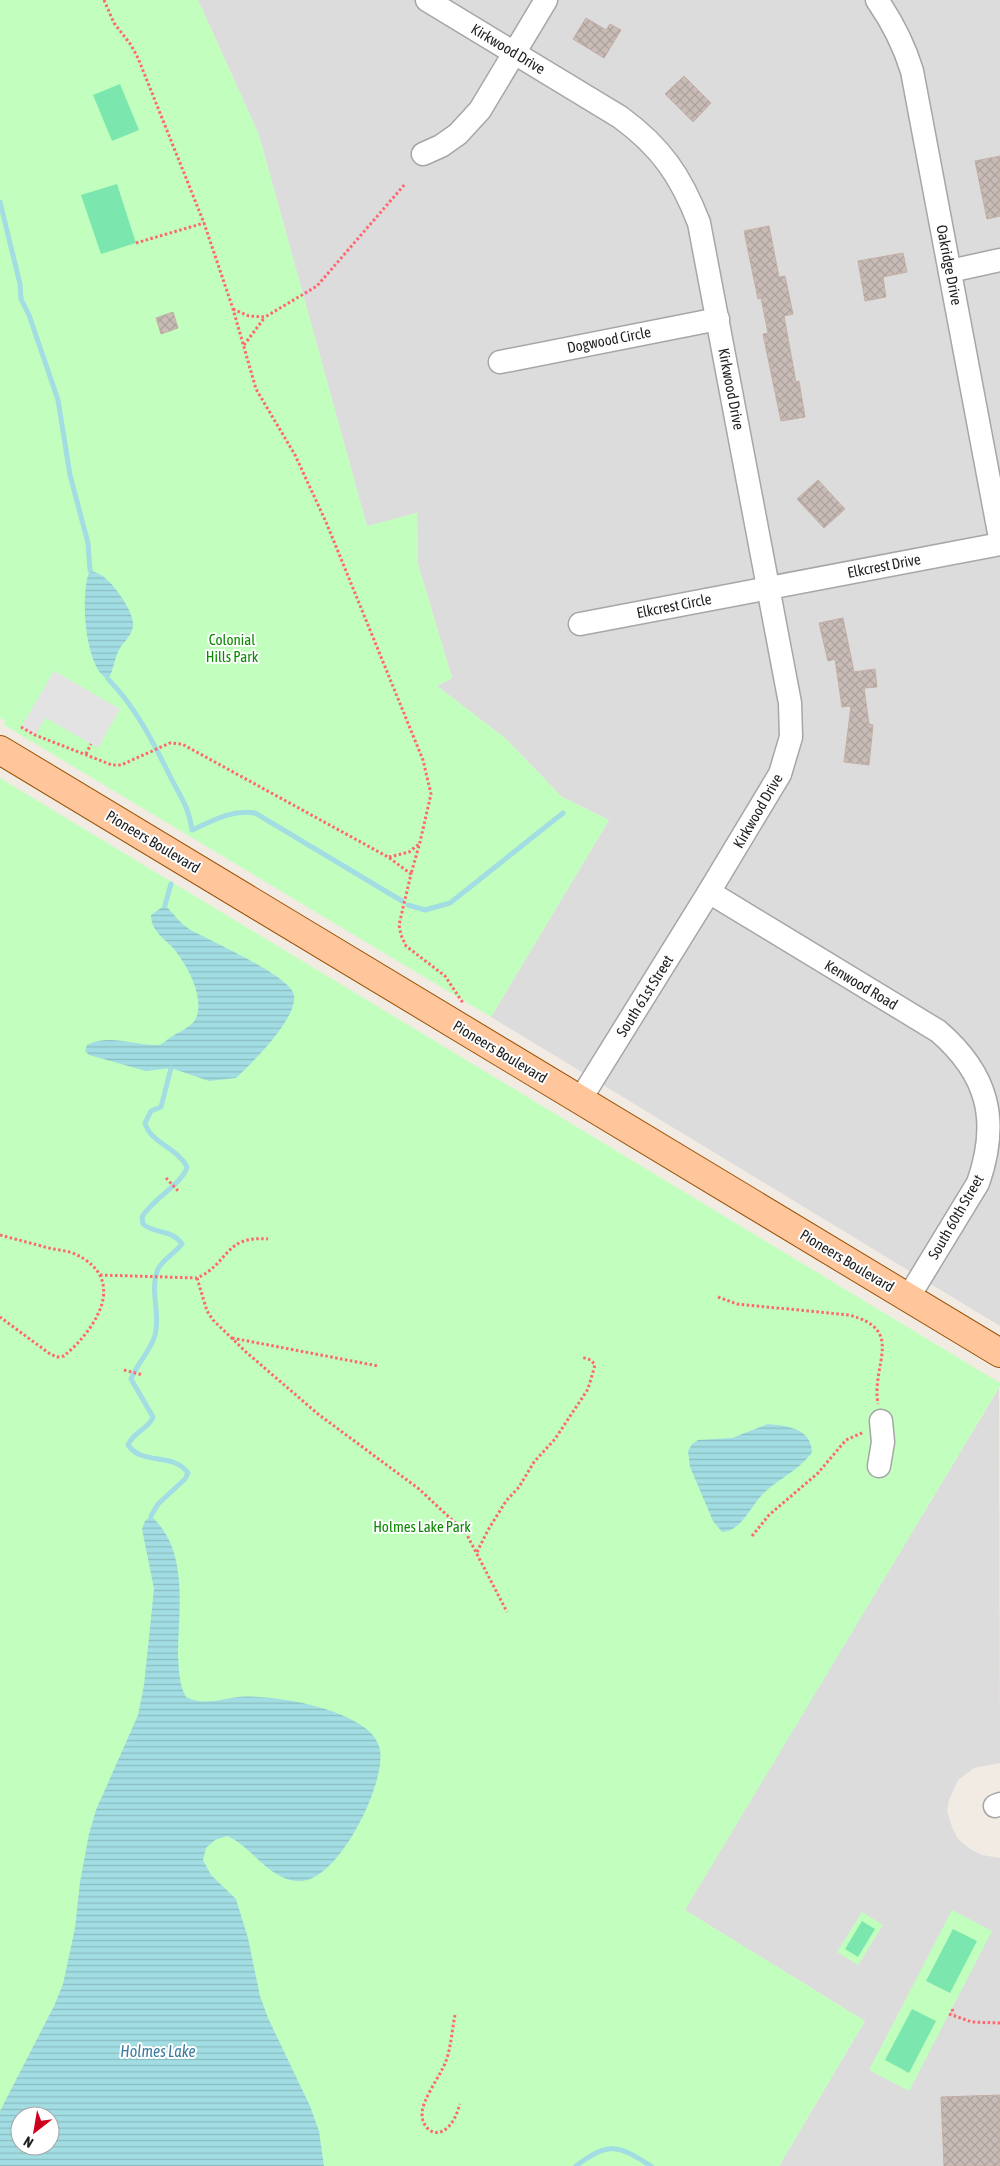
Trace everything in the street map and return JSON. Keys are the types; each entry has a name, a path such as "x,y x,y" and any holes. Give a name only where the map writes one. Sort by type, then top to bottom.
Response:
{"main road":[{"name":"Pioneers Boulevard","path":"0,750 1000,1353"}],"street":[{"name":"Kirkwood Drive","path":"427,0 620,117 641,133 660,151 675,172 688,194 699,223 792,718 788,751 780,774 709,892"},
{"path":"423,154 441,146 466,127 480,110 546,0"},
{"name":"Oakridge Drive","path":"877,0 894,25 912,72 1000,538"},
{"path":"950,271 1000,260"},
{"name":"Dogwood Circle","path":"500,362 718,319"},
{"name":"Elkcrest Drive","path":"769,588 1000,544"},
{"name":"Elkcrest Circle","path":"580,624 769,588"},
{"name":"South 61st Street","path":"580,1100 709,892"},
{"name":"Kenwood Road","path":"709,892 938,1031 957,1047 970,1063 994,1100"},
{"name":"South 60th Street","path":"908,1298 978,1183 986,1164 994,1100"},
{"path":"880,1466 883,1442 881,1422"}],"path":[{"path":"104,0 114,23 132,45 138,58 204,222 233,308 256,390 295,455 326,522 423,760 430,794 399,925 406,946 445,976 463,1003"},
{"path":"244,346 265,316 317,286 405,184"},
{"path":"136,243 204,222"},
{"path":"233,308 249,316 265,316"},
{"path":"22,727 36,735 112,765 121,765 170,743 182,744 388,857 411,874"},
{"path":"86,754 91,744"},
{"path":"388,857 409,852 420,842"},
{"path":"166,1178 179,1192"},
{"path":"0,1235 76,1254 100,1275 104,1287 99,1314 94,1324 64,1356 57,1357 50,1354 0,1316"},
{"path":"100,1275 197,1278 211,1270 236,1244 254,1238 268,1239"},
{"path":"197,1278 207,1311 231,1338 318,1414 394,1470 440,1507 466,1533 507,1612"},
{"path":"718,1297 729,1302 747,1305 849,1315 864,1319 873,1324 883,1341 876,1390 881,1422 874,1428 846,1440 818,1473 780,1504 752,1536"},
{"path":"231,1338 378,1366"},
{"path":"477,1552 506,1501 519,1487 534,1462 555,1439 588,1390 595,1366 591,1360 581,1357"},
{"path":"124,1370 143,1375"},
{"path":"952,2009 951,2014 972,2022 1000,2022"},
{"path":"455,2015 446,2060 422,2108 424,2124 428,2130 434,2133 440,2132 452,2123 460,2104"}],"shaded area":[{"path":"198,0 1000,0 1000,1326 491,1017 609,820 562,797 505,738 437,686 452,678 418,564 417,513 367,527 259,135"},
{"path":"54,671 120,709 98,748 46,718 35,735 21,727"},
{"path":"999,1388 1000,1763 974,1768 958,1780 949,1800 947,1811 958,1839 970,1849 982,1855 1000,1858 1000,2166 779,2166 865,2021 684,1910"}],"green space":[{"name":"Colonial Hills Park","path":"0,0 198,0 259,135 367,526 417,513 418,564 452,678 437,686 505,738 562,797 609,820 491,1017 4,725 5,721 0,718"},
{"path":"120,84 139,130 112,141 93,95"},
{"path":"117,184 136,243 101,254 81,195"},
{"name":"Holmes Lake Park","path":"0,778 1000,1383 1000,1386 685,1910 865,2021 779,2166 0,2166"},
{"path":"952,1910 992,1931 909,2091 869,2070"},
{"path":"862,1912 883,1925 858,1965 837,1952"},
{"path":"862,1921 875,1929 858,1957 845,1949"},
{"path":"953,1929 977,1941 950,1993 926,1981"},
{"path":"912,2009 936,2021 909,2073 885,2060"}],"water":[{"path":"90,570 101,575 111,584 127,606 133,620 131,633 119,650 108,679 100,672 94,660 86,628 85,594"},
{"path":"165,905 189,929 248,959 279,978 289,987 294,995 289,1016 282,1027 236,1078 209,1081 171,1068 146,1071 89,1055 85,1051 87,1045 104,1040 159,1045 186,1029 197,1016 197,993 186,967 174,949 153,926 151,915"},
{"path":"768,1424 790,1427 803,1433 811,1444 812,1452 807,1459 764,1493 741,1522 729,1531 722,1532 713,1521 690,1467 688,1451 692,1444 698,1440 732,1438"},
{"name":"Holmes Lake","path":"151,1516 163,1530 172,1546 177,1564 180,1601 178,1656 181,1682 186,1697 192,1700 205,1701 253,1697 288,1700 307,1704 342,1715 357,1723 371,1733 380,1750 380,1765 375,1785 356,1829 344,1849 329,1866 315,1877 300,1881 289,1880 279,1876 236,1841 227,1836 215,1840 206,1848 203,1860 211,1875 236,1899 248,1938 260,1996 268,2018 310,2106 319,2131 324,2166 0,2166 0,2111 54,2006 63,1984 75,1928 80,1882 89,1834 96,1810 138,1715 144,1685 154,1589 142,1529 145,1521"}],"building":[{"path":"586,18 606,30 610,24 621,30 604,58 573,39"},
{"path":"684,76 711,103 693,122 665,94"},
{"path":"1000,156 1000,216 987,219 975,161"},
{"path":"769,226 779,277 785,276 793,314 784,316 796,382 799,381 805,417 781,421 763,334 768,333 761,298 758,299 744,231"},
{"path":"903,253 907,272 883,277 886,297 865,301 858,261"},
{"path":"173,312 178,328 161,334 156,318"},
{"path":"818,480 845,509 824,528 797,499"},
{"path":"843,618 854,672 875,669 877,687 864,688 869,724 873,725 869,765 844,762 851,706 842,707 835,659 828,661 819,623"},
{"path":"1000,2095 1000,2166 944,2166 941,2097"}],"waterway":[{"path":"0,202 20,284 21,299 29,315 58,400 70,475 88,543 90,570"},
{"path":"108,679 136,714 151,740 185,804 192,830 230,814 255,813 402,901"},
{"path":"408,905 425,910 450,903 563,813"},
{"path":"165,905 171,884"},
{"path":"151,1516 158,1504 185,1479 188,1473 175,1463 141,1455 128,1445 134,1436 153,1417 131,1379 155,1335 157,1319 155,1285 158,1269 182,1244 173,1236 147,1227 143,1224 142,1217 180,1179 187,1167 183,1160 152,1136 145,1123 151,1111 161,1107 171,1068"},
{"path":"576,2166 597,2152 606,2149 621,2150 651,2166"}]}
